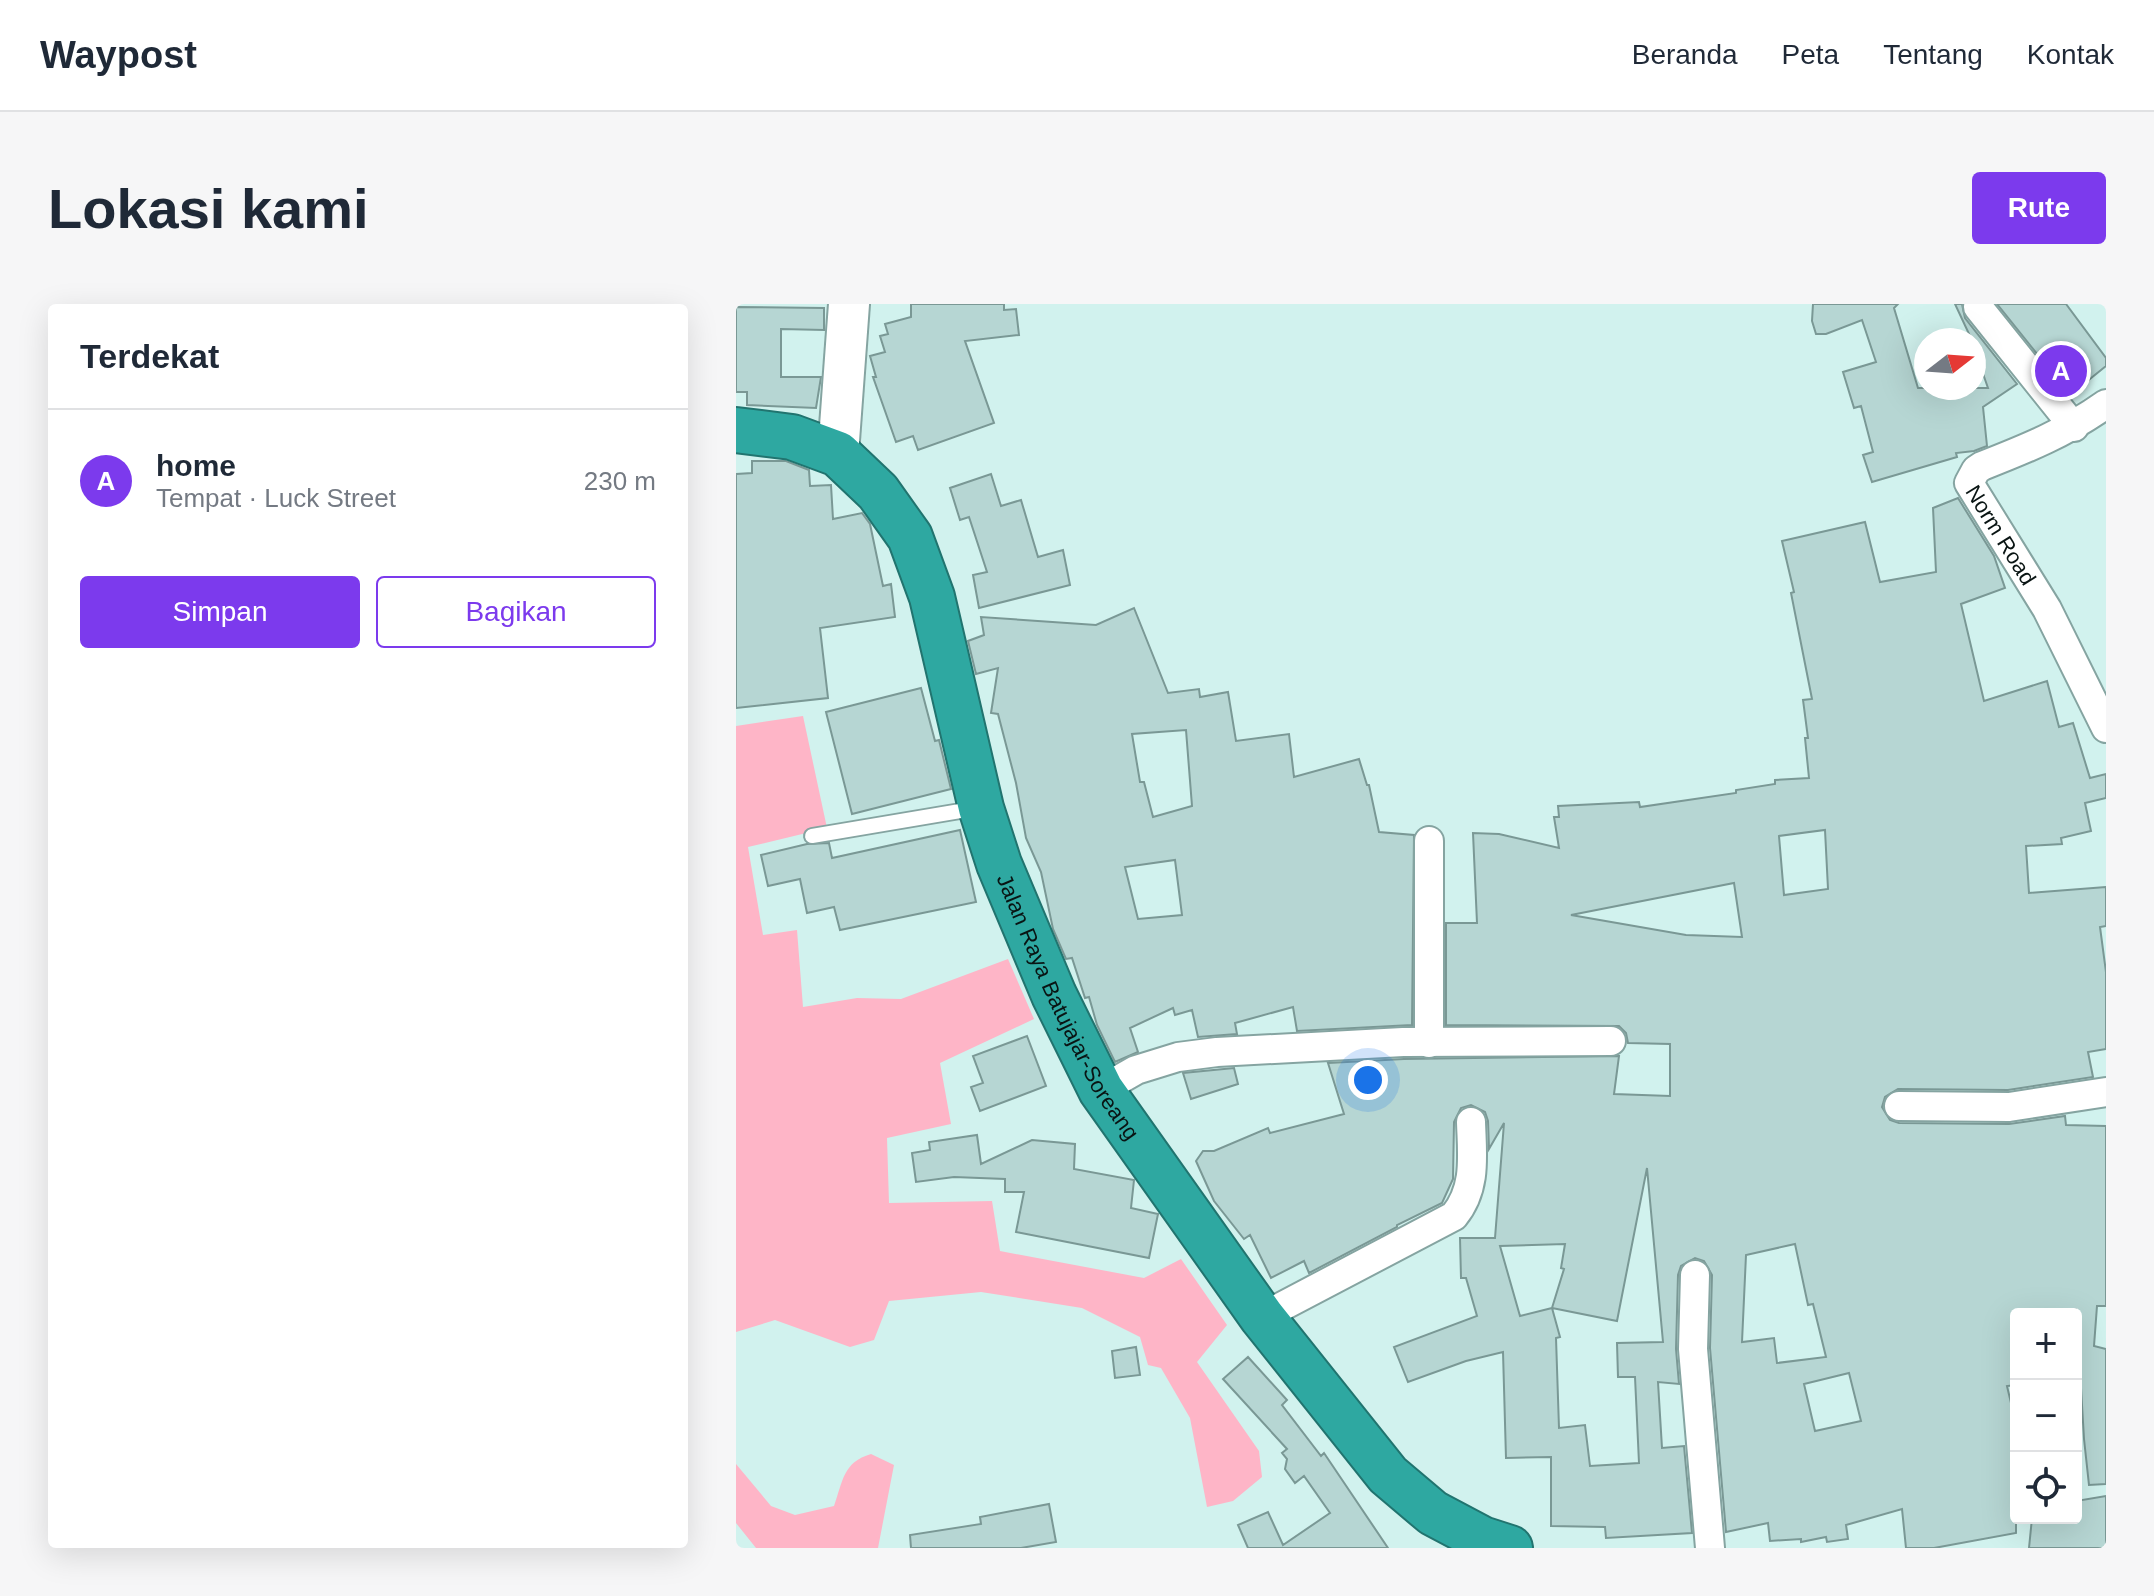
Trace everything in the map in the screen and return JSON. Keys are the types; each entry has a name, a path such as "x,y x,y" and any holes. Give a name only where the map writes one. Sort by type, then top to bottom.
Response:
{"highway":[{"name":"Jalan Raya Batujajar-Soreang","path":"736,430 792,437 838,454 878,492 910,537 932,597 981,808 999,864 1054,995 1101,1090 1262,1317 1388,1475 1433,1513 1482,1539 1510,1548"}],"street":[{"path":"838,454 849,304"},
{"path":"1978,307 2074,427"},
{"name":"Norm Road","path":"2106,404 2074,427 1982,466 1969,483 2047,609 2106,728"},
{"path":"1429,841 1429,1043"},
{"path":"1101,1090 1136,1070 1178,1057 1403,1042 1611,1041"},
{"path":"1899,1106 2009,1107 2106,1092"},
{"path":"1262,1317 1454,1216 1465,1202 1471,1187 1471,1122"},
{"path":"1695,1275 1693,1349 1710,1548"},
{"path":"1433,1513 1462,1548"}],"lane":[{"path":"812,836 981,808"}],"shaded area":[{"path":"803,716 827,828 748,847 763,935 797,930 803,1007 857,998 901,999 1008,959 1034,1019 940,1063 951,1124 887,1138 889,1203 992,1201 1000,1251 1144,1278 1181,1259 1227,1325 1197,1362 1259,1451 1262,1477 1233,1501 1207,1507 1190,1418 1161,1368 1148,1365 1140,1337 1082,1308 981,1292 889,1301 874,1340 850,1347 775,1320 736,1332 736,726"},
{"path":"871,1454 894,1465 878,1548 756,1548 736,1523 736,1464 771,1506 795,1515 834,1506 849,1467"}],"building":[{"path":"911,304 1004,304 1004,310 1016,309 1019,335 965,341 994,423 918,450 913,436 896,442 873,377 876,377 870,356 885,352 880,336 888,334 885,324 911,317"},
{"path":"1813,304 1898,304 1894,308 1914,375 1914,400 1986,400 1986,345 2017,384 1983,407 1987,446 1956,453 1957,457 1872,482 1863,455 1873,452 1861,406 1854,408 1843,372 1876,362 1862,320 1826,334 1816,334 1812,321"},
{"path":"1955,304 1962,304 1965,318 1973,328 1966,328"},
{"path":"1997,304 2066,304 2106,358 2106,366 2070,395"},
{"path":"736,307 824,308 824,330 781,329 781,377 821,377 816,408 747,405 747,392 736,392"},
{"path":"752,461 786,461 809,470 810,486 831,485 833,519 862,513 870,524 883,586 891,584 895,617 820,628 828,698 736,708 736,474 752,473"},
{"path":"991,474 1001,506 1021,500 1038,557 1063,550 1070,585 979,608 973,575 987,572 969,517 960,520 950,488"},
{"path":"1958,498 1994,556 2005,588 1961,604 1984,701 2047,681 2059,727 2073,723 2090,778 2106,774 2106,798 2085,803 2091,831 2061,838 2062,844 2026,846 2029,893 2106,887 2106,926 2100,927 2106,972 2106,1049 2088,1052 2093,1077 2008,1090 1898,1089 1885,1097 1882,1107 1890,1120 1899,1123 2009,1124 2065,1116 2066,1125 2106,1126 2106,1306 2097,1306 2094,1346 2106,1349 2106,1484 2089,1485 2082,1405 2082,1308 2010,1308 2010,1386 2007,1386 2010,1399 2010,1524 2016,1524 2016,1533 1934,1548 1906,1548 1902,1509 1846,1525 1848,1539 1827,1542 1826,1537 1801,1542 1801,1539 1770,1541 1768,1523 1726,1532 1710,1348 1712,1275 1704,1261 1695,1258 1681,1266 1678,1275 1676,1349 1679,1384 1658,1382 1662,1448 1684,1446 1692,1533 1606,1538 1605,1527 1551,1526 1551,1457 1506,1458 1503,1352 1466,1361 1408,1382 1394,1347 1477,1316 1466,1278 1461,1278 1460,1238 1495,1238 1504,1123 1489,1149 1485,1112 1471,1105 1461,1108 1454,1122 1453,1179 1442,1203 1309,1273 1304,1261 1271,1278 1250,1235 1244,1239 1214,1201 1196,1161 1203,1151 1214,1151 1268,1128 1270,1133 1344,1114 1328,1063 1619,1056 1614,1094 1670,1096 1670,1044 1628,1043 1626,1033 1619,1026 1446,1025 1446,923 1477,923 1473,833 1499,834 1559,848 1554,817 1559,817 1558,806 1639,802 1640,807 1736,793 1736,790 1775,784 1775,780 1809,778 1803,700 1812,699 1782,541 1865,522 1880,582 1936,572 1933,508","holes":["1825,830 1828,889 1784,895 1779,836","1734,883 1742,937 1686,935 1571,915","1647,1168 1663,1342 1617,1343 1618,1377 1635,1377 1639,1463 1590,1466 1585,1425 1559,1428 1556,1338 1560,1337 1552,1308 1617,1321","1565,1244 1561,1268 1564,1269 1552,1308 1520,1316 1500,1246","1795,1244 1808,1305 1813,1304 1826,1357 1777,1363 1774,1338 1742,1342 1746,1255","1849,1373 1861,1421 1815,1431 1804,1384"]},
{"path":"1134,608 1168,693 1199,689 1200,697 1228,692 1236,741 1289,734 1294,777 1359,759 1369,785 1379,832 1414,835 1412,1025 1297,1031 1293,1007 1235,1023 1237,1034 1198,1037 1192,1010 1175,1015 1173,1008 1130,1028 1138,1052 1115,1062 1097,1025 1089,997 1085,998 1072,958 1066,959 1053,929 1041,872 1026,838 998,714 991,713 998,668 976,674 968,641 984,635 981,617 1096,625","holes":["1186,730 1192,806 1153,817 1144,782 1140,782 1132,734","1175,860 1182,915 1138,919 1125,867"]},
{"path":"921,688 935,741 939,740 951,789 852,814 826,712"},
{"path":"960,830 976,902 840,930 834,907 807,913 800,879 768,886 761,855 807,844 829,843 832,858"},
{"path":"1027,1036 1046,1086 980,1111 971,1087 983,1083 973,1056"},
{"path":"1234,1068 1238,1084 1191,1099 1183,1073"},
{"path":"977,1135 981,1164 1032,1140 1075,1144 1074,1169 1134,1180 1131,1208 1158,1214 1149,1258 1016,1232 1024,1192 1005,1192 1005,1179 954,1177 916,1182 912,1153 930,1150 929,1142"},
{"path":"1136,1347 1140,1375 1115,1378 1112,1351"},
{"path":"1248,1357 1287,1400 1282,1405 1321,1456 1324,1453 1388,1548 1248,1548 1238,1525 1268,1512 1283,1545 1330,1513 1304,1476 1295,1483 1285,1469 1287,1459 1282,1453 1287,1449 1223,1379"},
{"path":"2106,1496 2106,1548 2029,1548 2031,1524 2082,1524 2082,1500"},
{"path":"1049,1504 1056,1542 1021,1548 911,1548 910,1535 981,1524 980,1517"}],"place":[{"name":"home","path":"2061,371"}]}
